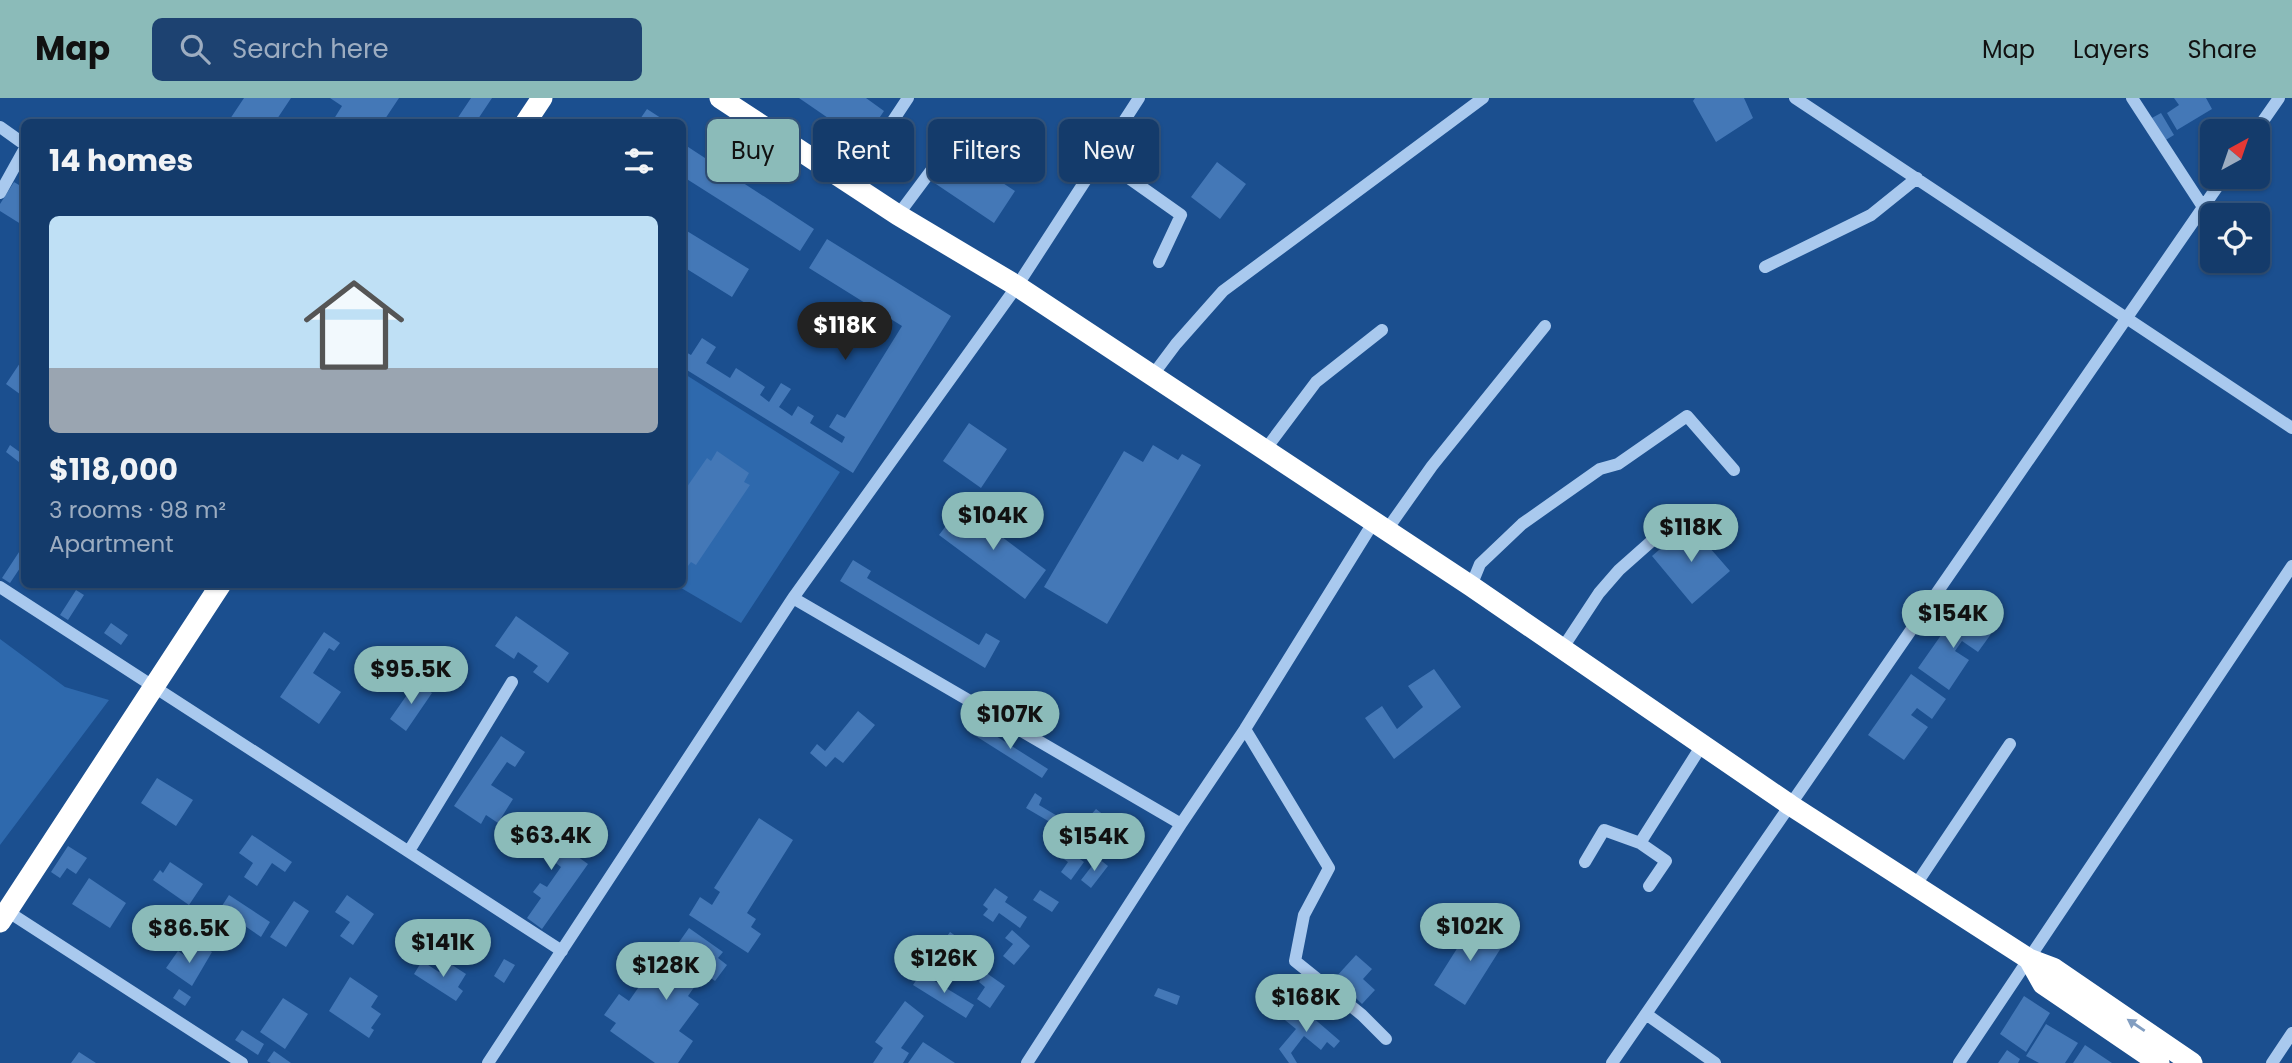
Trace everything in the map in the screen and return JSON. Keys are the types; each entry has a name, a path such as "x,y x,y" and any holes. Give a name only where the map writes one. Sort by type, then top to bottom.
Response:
{"highway":[{"path":"528,119 542,98"},
{"path":"725,99 898,215 1017,286 1471,586 1790,805 2029,959 2053,968 2192,1063"},
{"path":"4,917 218,588"},
{"path":"2029,959 2043,984 2159,1063"}],"street":[{"path":"851,184 908,98"},
{"path":"1125,119 1139,98"},
{"path":"1152,376 1223,290 1483,98"},
{"path":"1795,98 2292,428"},
{"path":"2132,98 2200,203"},
{"path":"2264,119 2278,98"},
{"path":"0,127 21,142"},
{"path":"0,193 21,155"},
{"path":"898,215 928,175"},
{"path":"1765,267 1871,215 1917,178"},
{"path":"488,1063 793,598 1017,286 1083,182"},
{"path":"1134,182 1181,215 1159,262"},
{"path":"1612,1063 2200,211"},
{"path":"1027,1063 1181,824 1380,527 1545,326"},
{"path":"1265,450 1316,382 1382,330"},
{"path":"1471,586 1480,564 1522,524 1600,469 1618,464 1687,416 1734,470"},
{"path":"1563,649 1599,593 1619,570 1681,515"},
{"path":"1959,1063 2292,566"},
{"path":"0,587 562,951"},
{"path":"793,598 1181,824"},
{"path":"409,851 512,682"},
{"path":"1245,729 1329,868 1304,915 1295,961 1362,1015 1386,1039"},
{"path":"1915,886 2010,744"},
{"path":"1640,843 1702,745"},
{"path":"1585,862 1604,830 1640,843 1667,860 1649,886"},
{"path":"4,917 242,1063"},
{"path":"1646,1014 1715,1063"},
{"path":"2272,1063 2292,1033"}],"shaded area":[{"path":"686,375 840,472 741,623 681,588 686,588"},
{"path":"0,639 65,687 109,700 0,845"}],"building":[{"path":"244,98 291,98 277,119 230,119"},
{"path":"330,98 399,98 385,119 334,119 342,106"},
{"path":"471,98 492,98 478,119 457,119"},
{"path":"799,98 866,98 884,111 879,119 830,119"},
{"path":"1695,98 1744,98 1753,118 1716,142 1693,101"},
{"path":"2174,98 2206,98 2212,109 2177,130 2167,113 2179,105"},
{"path":"647,109 662,119 640,119"},
{"path":"2161,113 2174,135 2164,141 2150,119"},
{"path":"686,146 707,159 707,182 742,182 814,229 800,251 686,179"},
{"path":"1217,162 1246,184 1220,219 1191,197"},
{"path":"14,182 21,186 21,224 0,211 0,204"},
{"path":"933,182 1001,182 1015,191 994,223"},
{"path":"686,230 749,269 732,297 686,268"},
{"path":"827,239 951,316 853,473 686,369 686,352 691,355 702,338 716,347 706,363 730,378 736,368 765,387 760,395 769,402 781,383 791,389 779,407 792,416 798,406 814,416 810,423 842,443 845,437 829,427 837,414 845,418 902,326 809,268"},
{"path":"21,362 21,395 6,384"},
{"path":"969,423 1007,449 981,488 943,461"},
{"path":"10,445 21,453 21,459 19,462 6,452"},
{"path":"1153,445 1178,460 1182,454 1201,465 1107,624 1044,587 1124,451 1143,462"},
{"path":"717,451 749,473 744,482 750,485 696,565 691,562 686,569 686,488 707,458 711,461"},
{"path":"961,506 1046,570 1025,599 939,535"},
{"path":"1689,524 1730,571 1692,604 1652,556"},
{"path":"21,549 21,566 10,583 2,578"},
{"path":"853,560 871,571 867,578 979,645 986,633 1000,641 985,668 840,581"},
{"path":"76,590 84,595 68,620 60,615"},
{"path":"1958,611 1991,634 1978,652 1962,641 1955,651 1969,660 1949,690 1918,668"},
{"path":"516,616 569,653 548,683 533,672 538,666 518,652 514,659 495,646"},
{"path":"111,623 128,635 121,645 104,633"},
{"path":"324,632 340,643 334,651 329,648 313,673 341,692 319,724 280,697"},
{"path":"1434,669 1461,707 1394,759 1365,718 1382,706 1397,729 1423,707 1408,686"},
{"path":"1911,674 1946,699 1932,719 1917,708 1911,715 1928,727 1904,760 1868,735"},
{"path":"416,682 432,693 406,731 390,719"},
{"path":"858,711 875,725 843,763 835,757 826,767 810,753 817,744 825,751"},
{"path":"977,724 1048,769 1042,778 971,733"},
{"path":"501,736 525,752 515,767 507,762 491,785 513,799 498,823 486,815 481,824 454,806"},
{"path":"157,778 193,800 176,826 141,803"},
{"path":"1035,793 1042,798 1039,805 1059,817 1055,825 1026,808"},
{"path":"1096,809 1113,822 1098,841 1086,832 1095,821 1089,817"},
{"path":"524,818 588,864 542,929 527,918 541,898 533,892 540,883 547,887 561,867 514,832"},
{"path":"759,818 793,840 747,913 756,919 751,927 761,934 748,953 689,915 700,897 712,905 720,892 714,888"},
{"path":"252,835 292,862 285,872 272,863 257,886 244,877 253,863 239,853"},
{"path":"68,846 87,858 76,874 67,868 60,878 51,872"},
{"path":"1066,849 1084,862 1071,880 1061,872 1068,862 1061,857"},
{"path":"1098,858 1108,866 1091,888 1081,880"},
{"path":"170,862 203,884 189,905 153,880 160,870 163,873"},
{"path":"89,878 126,903 110,928 72,904"},
{"path":"995,888 1008,897 1005,902 1027,917 1020,928 999,913 993,922 983,915 988,909 983,905"},
{"path":"1040,890 1059,902 1052,912 1033,900"},
{"path":"229,895 270,922 261,937 220,909"},
{"path":"347,895 374,914 353,945 340,936 350,922 335,912"},
{"path":"294,901 309,911 286,947 270,937"},
{"path":"1475,920 1506,940 1465,1005 1434,985"},
{"path":"689,928 723,952 718,958 727,965 715,981 704,973 688,996 699,1004 679,1031 693,1041 678,1063 655,1063 610,1031 616,1023 604,1015 619,994 629,1001 645,978 651,982"},
{"path":"1012,930 1030,946 1014,965 1003,956 1013,944 1005,938"},
{"path":"950,932 967,944 970,940 976,945 974,948 980,952 974,961 945,939"},
{"path":"201,945 212,952 192,986 166,968 178,951 191,960"},
{"path":"1356,955 1372,969 1363,979 1375,990 1362,1004 1335,978"},
{"path":"504,959 515,965 504,983 494,976"},
{"path":"422,961 439,972 446,961 466,974 458,987 463,991 456,1001 414,974"},
{"path":"985,972 1005,986 990,1008 977,999 985,987 979,982"},
{"path":"921,973 974,1005 966,1018 913,985"},
{"path":"350,977 378,996 371,1007 381,1014 371,1028 374,1030 369,1038 329,1011"},
{"path":"1158,988 1180,996 1177,1005 1154,996"},
{"path":"179,989 191,997 185,1006 173,998"},
{"path":"2024,996 2050,1013 2026,1052 2000,1034"},
{"path":"283,998 308,1014 285,1049 260,1032"},
{"path":"905,1001 924,1016 901,1048 909,1053 903,1063 873,1063 883,1048 875,1042"},
{"path":"1285,1010 1296,1019 1304,1010 1340,1041 1334,1048 1327,1042 1321,1050 1304,1036 1291,1053 1297,1063 1289,1063 1279,1049 1296,1029 1280,1016"},
{"path":"2046,1024 2078,1043 2065,1063 2039,1063 2026,1056"},
{"path":"242,1030 264,1044 258,1055 235,1040"},
{"path":"923,1042 955,1063 908,1063"},
{"path":"2085,1045 2112,1063 2073,1063"},
{"path":"2007,1050 2020,1059 2018,1063 1998,1063"},
{"path":"274,1051 291,1063 267,1061"},
{"path":"79,1052 96,1063 71,1063"}]}
